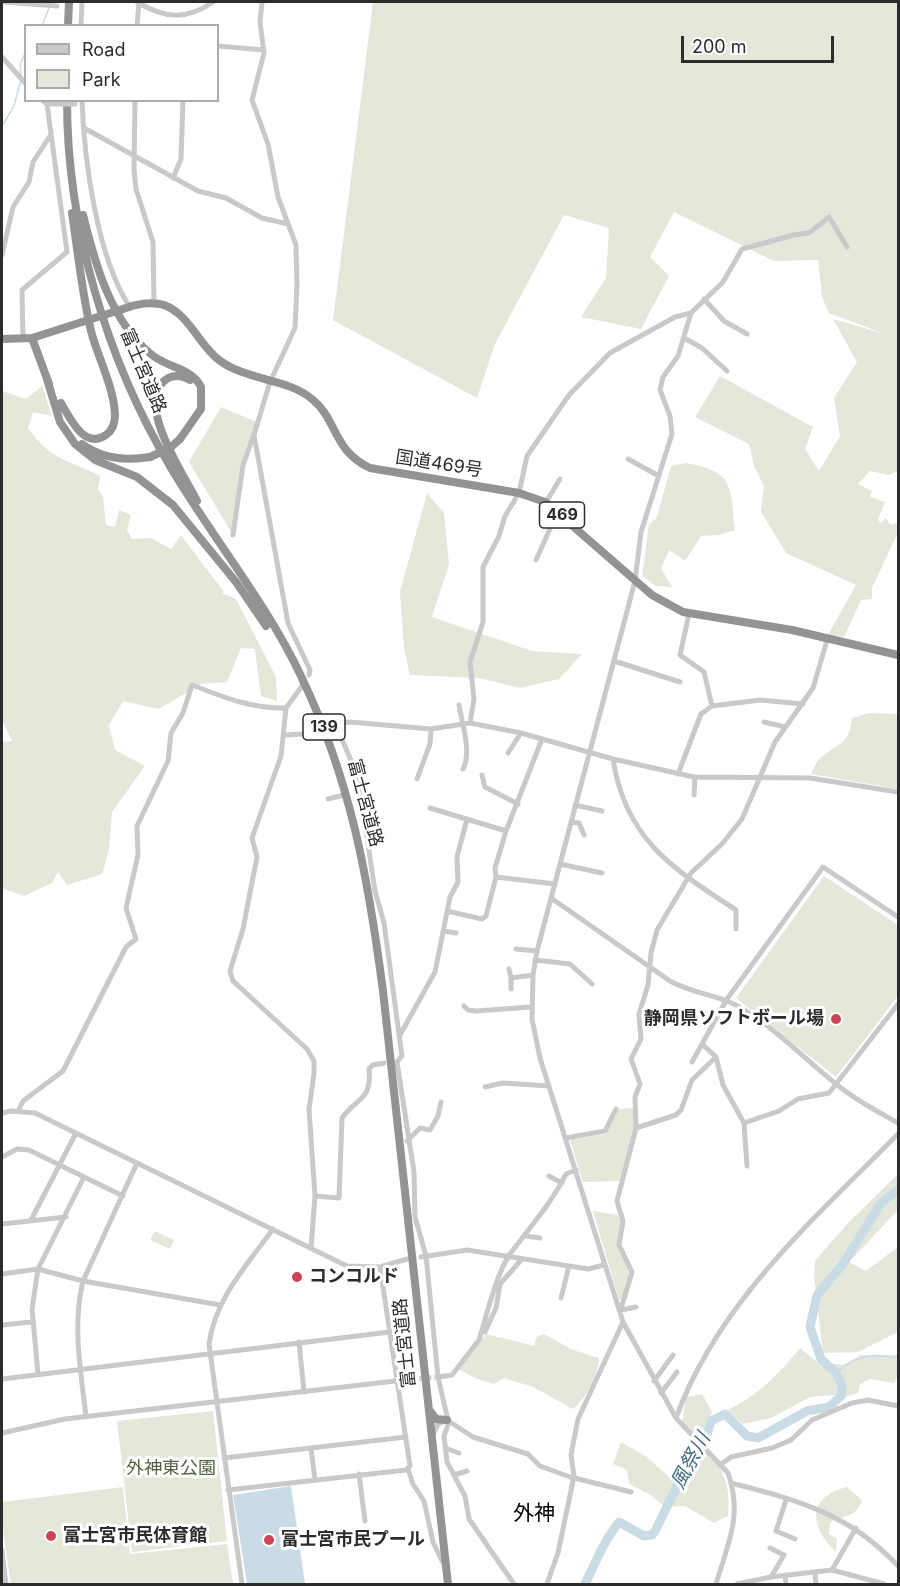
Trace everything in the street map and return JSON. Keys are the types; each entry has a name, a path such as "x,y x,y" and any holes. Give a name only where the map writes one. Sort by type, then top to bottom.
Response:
{"highway":[{"path":"68,24 69,2"},
{"name":"富士宮道路","path":"76,102 70,156 84,246 116,356 162,452 300,673 345,784 366,879 382,991 433,1464"},
{"path":"61,403 80,433 87,438 100,438 108,434 114,424 114,409 99,361 85,299 72,213 70,156"},
{"path":"30,338 65,425 84,446 109,457 125,460 170,448 201,409 201,387 190,374 159,360 144,348 119,315 93,248 70,156"},
{"path":"2,339 30,338 126,308 154,303"},
{"name":"国道469号","path":"154,303 165,306 180,316 219,359 235,370 312,398 344,449 356,460 370,468 519,493 546,502 634,581 668,605 689,614 828,637 898,655"},
{"path":"30,338 70,426 79,437 96,450 125,456 149,455"},
{"path":"180,438 192,421 200,398 195,384 177,375 169,377 157,390 156,417 214,532"},
{"path":"47,380 60,422 75,444 95,460 137,477 173,505 236,582 300,673"},
{"path":"428,1405 433,1418 447,1420"},
{"name":"139","path":"433,1464 448,1584"}],"street":[{"path":"4,2 51,5"},
{"path":"81,24 82,2"},
{"path":"137,24 138,2 166,15 182,17 213,2"},
{"path":"148,8 152,2"},
{"path":"232,535 243,465 270,382 295,328 296,245 278,197 268,144 252,100 264,50 260,22 262,2"},
{"path":"181,24 182,17"},
{"path":"219,45 264,50"},
{"path":"2,57 24,82"},
{"path":"30,338 22,290 67,252 44,102 76,102 84,128 97,215 115,280 126,308"},
{"path":"135,102 136,189 153,242 154,303"},
{"path":"173,178 181,159 183,102"},
{"path":"84,128 198,191 226,198 262,218 288,224"},
{"path":"2,255 14,207 29,182 33,162 50,136"},
{"path":"716,1584 736,1506 728,1473 708,1451 698,1444 676,1418 623,1322 540,1058 531,1007 533,975 537,951 634,581 641,532 672,434 670,416 660,390 663,377 678,356 691,313 723,282 742,249 751,245 809,233 829,217 847,247"},
{"path":"704,299 724,321 747,334"},
{"path":"470,723 474,699 470,662 483,622 483,567 499,536 505,516 519,493 527,456 569,395 618,347 675,317 691,313"},
{"path":"684,338 702,348 727,371"},
{"path":"254,435 288,623 310,670 309,675"},
{"path":"628,459 659,476"},
{"path":"546,502 560,479"},
{"path":"536,560 558,511"},
{"path":"572,524 582,512"},
{"path":"689,614 680,655 704,672 712,706"},
{"path":"621,1311 632,1272 619,1245 623,1221 617,1201 636,1128 634,1097 640,1083 630,1059 640,1039 639,1014 648,985 657,930 688,879 722,844 742,819 775,742 813,688 828,637"},
{"path":"614,661 680,682"},
{"path":"18,1111 23,1101 63,1071 126,947 136,939 126,908 138,855 137,826 168,761 171,733 183,713 192,685 237,702 269,709 286,708"},
{"path":"302,686 286,708 285,735 281,756 252,838 257,857 231,976 239,988 307,1049 314,1061 309,1109 315,1196 311,1248"},
{"path":"678,774 701,714 712,706 760,700 803,704"},
{"path":"459,705 466,764 462,769"},
{"path":"764,722 785,727"},
{"path":"514,1584 469,1519 465,1496 447,1462 445,1448 447,1420 438,1377 423,1256 415,1217 414,1172 407,1141 397,1062 402,1056 384,923 375,891 353,765 332,723 431,729 470,723 520,733 613,759 694,777 810,778 898,792"},
{"path":"285,735 303,734 316,728"},
{"path":"417,779 430,744 431,729"},
{"path":"508,753 520,733"},
{"path":"447,911 482,919 486,916 496,876 495,868 506,831 542,739"},
{"path":"613,759 617,782 638,830 688,879 736,910 736,929"},
{"path":"482,775 485,787 518,804"},
{"path":"694,777 694,795"},
{"path":"328,799 344,795"},
{"path":"575,806 602,811"},
{"path":"430,808 506,831"},
{"path":"399,1035 435,972 450,897 458,882 457,857 467,819"},
{"path":"571,822 579,823 584,835"},
{"path":"560,864 602,873"},
{"path":"692,1062 727,999 823,867 898,917"},
{"path":"496,876 555,884"},
{"path":"551,898 649,968 688,991 727,999 787,1042 837,1085 898,1123"},
{"path":"443,931 456,933"},
{"path":"516,949 537,951"},
{"path":"535,960 570,964 592,984"},
{"path":"509,969 511,989"},
{"path":"511,978 533,975"},
{"path":"744,1124 779,1111 798,1099 830,1093 898,1004"},
{"path":"464,1006 468,1010 476,1011 531,1007"},
{"path":"702,1044 716,1057 723,1085 744,1124 747,1166"},
{"path":"636,1128 676,1115 681,1110 692,1080 716,1057"},
{"path":"315,1196 339,1198 342,1118 365,1097 371,1083 369,1069 373,1065 384,1063"},
{"path":"485,1087 503,1083 549,1086"},
{"path":"407,1141 420,1128 430,1130 438,1116 441,1102"},
{"path":"566,1138 605,1131 616,1109"},
{"path":"2,1113 18,1111 35,1113 347,1266 380,1266 407,1259"},
{"path":"31,1220 76,1133"},
{"path":"676,1418 686,1392 740,1302 765,1269 898,1134"},
{"path":"2,1157 16,1149 29,1150 123,1196"},
{"path":"86,1417 77,1329 83,1281 137,1163"},
{"path":"478,1340 491,1307 495,1283 509,1255 526,1236 566,1174 576,1170"},
{"path":"549,1176 562,1183"},
{"path":"38,1374 32,1322 38,1269 84,1177"},
{"path":"2,1224 66,1217"},
{"path":"242,1584 209,1353 211,1335 220,1305 273,1229"},
{"path":"526,1236 540,1238"},
{"path":"423,1256 467,1250 588,1269 604,1265"},
{"path":"438,1377 452,1375 478,1340 496,1308 500,1284 522,1259"},
{"path":"380,1266 400,1380 410,1466 408,1469 426,1507 433,1542 445,1567"},
{"path":"561,1298 569,1266"},
{"path":"2,1274 38,1269 83,1281 220,1305"},
{"path":"621,1311 636,1307"},
{"path":"2,1325 32,1322"},
{"path":"547,1584 558,1553 574,1476 571,1455 578,1419 623,1322"},
{"path":"2,1378 390,1332"},
{"path":"299,1342 304,1392"},
{"path":"654,1381 673,1354"},
{"path":"662,1393 677,1372"},
{"path":"2,1434 86,1417 400,1380"},
{"path":"720,1465 730,1457 772,1448 791,1440 812,1420 852,1403 868,1400 898,1406"},
{"path":"447,1420 473,1437 508,1445 528,1454 540,1466 631,1492"},
{"path":"433,1464 434,1433 438,1424 447,1420"},
{"path":"224,1458 406,1437"},
{"path":"311,1448 315,1480"},
{"path":"445,1448 459,1453"},
{"path":"228,1490 408,1469"},
{"path":"454,1475 467,1471"},
{"path":"358,1474 365,1521"},
{"path":"731,1483 834,1515 879,1545 898,1566"},
{"path":"786,1500 776,1531 795,1539"},
{"path":"832,1570 856,1528"},
{"path":"770,1548 784,1555 771,1577"},
{"path":"2,1550 6,1584"},
{"path":"737,1584 771,1577 832,1570 881,1584"},
{"path":"814,1572 816,1584"},
{"path":"785,1575 786,1584"}],"green space":[{"path":"373,2 898,2 898,471 889,475 870,471 858,484 872,491 870,497 885,502 878,519 880,523 886,518 890,524 898,523 898,532 872,588 872,599 861,600 844,637 828,635 856,585 786,553 761,512 764,486 754,466 749,444 695,417 720,376 813,427 805,449 819,471 840,436 834,398 857,362 833,319 885,334 829,313 822,297 818,260 774,261 674,212 650,257 669,276 641,329 581,317 606,278 609,228 564,215 495,344 477,398 333,320"},
{"path":"42,386 52,416 33,412 28,428 36,439 60,458 100,476 98,490 103,496 106,525 115,527 119,510 131,515 127,530 132,539 151,538 171,549 181,535 224,592 222,593 236,599 276,677 277,701 261,696 255,649 241,648 227,682 201,684 159,709 123,701 109,725 115,750 145,766 112,812 109,850 102,874 67,885 58,872 52,883 24,896 2,888 2,742 12,741 2,720 2,391 26,399"},
{"path":"221,407 257,422 242,464 233,535 189,462"},
{"path":"685,463 713,471 727,483 735,530 719,535 701,536 685,561 669,550 661,568 672,587 655,586 642,575 649,525 657,517 671,466"},
{"path":"427,493 444,513 449,564 432,617 532,651 582,654 559,679 520,688 479,678 410,675 404,648 400,592"},
{"path":"869,713 898,714 898,789 811,774 819,759 846,739 852,718"},
{"path":"824,876 898,925 898,996 836,1077 736,998"},
{"path":"633,1108 634,1128 620,1181 583,1182 570,1140 606,1134 618,1109"},
{"path":"898,1174 898,1210 849,1262 866,1271 898,1247 898,1332 858,1352 823,1353 814,1277 815,1261 849,1222"},
{"path":"593,1211 618,1215 621,1221 617,1245 629,1272 622,1299 619,1300"},
{"path":"155,1231 174,1240 170,1249 150,1240"},
{"path":"486,1334 534,1346 537,1337 544,1334 573,1350 599,1358 590,1386 573,1409 533,1387 504,1378 494,1384 458,1369"},
{"path":"800,1348 817,1362 844,1365 860,1355 898,1355 898,1375 894,1383 870,1379 860,1384 858,1393 845,1397 834,1395 810,1397 771,1418 743,1424 727,1410 749,1398 767,1384"},
{"path":"702,1394 712,1412 706,1432 707,1446 723,1474 728,1495 728,1516 714,1523 685,1506 665,1507 651,1495 629,1484 627,1470 613,1464 621,1442 647,1457 671,1479 683,1476 697,1452 694,1440 682,1422 686,1397"},
{"name":"外神東公園","path":"213,1411 227,1541 132,1552 117,1421"},
{"path":"123,1487 130,1554 227,1544 233,1584 11,1584 2,1525 2,1502"},
{"path":"847,1487 862,1500 854,1513 830,1522 829,1534 837,1539 836,1552 821,1533 816,1514 824,1498"}],"water":[{"name":"富士宮市民プール","path":"291,1486 305,1584 247,1584 233,1495"}],"waterway":[{"path":"43,24 49,8"},
{"path":"21,76 20,65 24,56"},
{"path":"2,126 14,106 21,80"},
{"name":"風祭川","path":"585,1584 604,1544 619,1522 644,1536 652,1535 686,1468 705,1442 711,1421 725,1414 747,1436 758,1438 807,1411 829,1407 841,1396 842,1385 836,1373 821,1359 810,1327 817,1295 843,1264 881,1203 898,1190"},
{"path":"836,1373 849,1363 863,1357 895,1358 898,1355"}],"tunnel":[{"path":"404,1380 438,1377"}],"place":[{"name":"静岡県ソフトボール場","path":"836,1019"},
{"name":"コンコルド","path":"297,1277"},
{"name":"富士宮市民体育館","path":"51,1536"},
{"name":"富士宮市民プール","path":"269,1540"}],"district":[{"name":"外神","path":"534,1514"}]}
